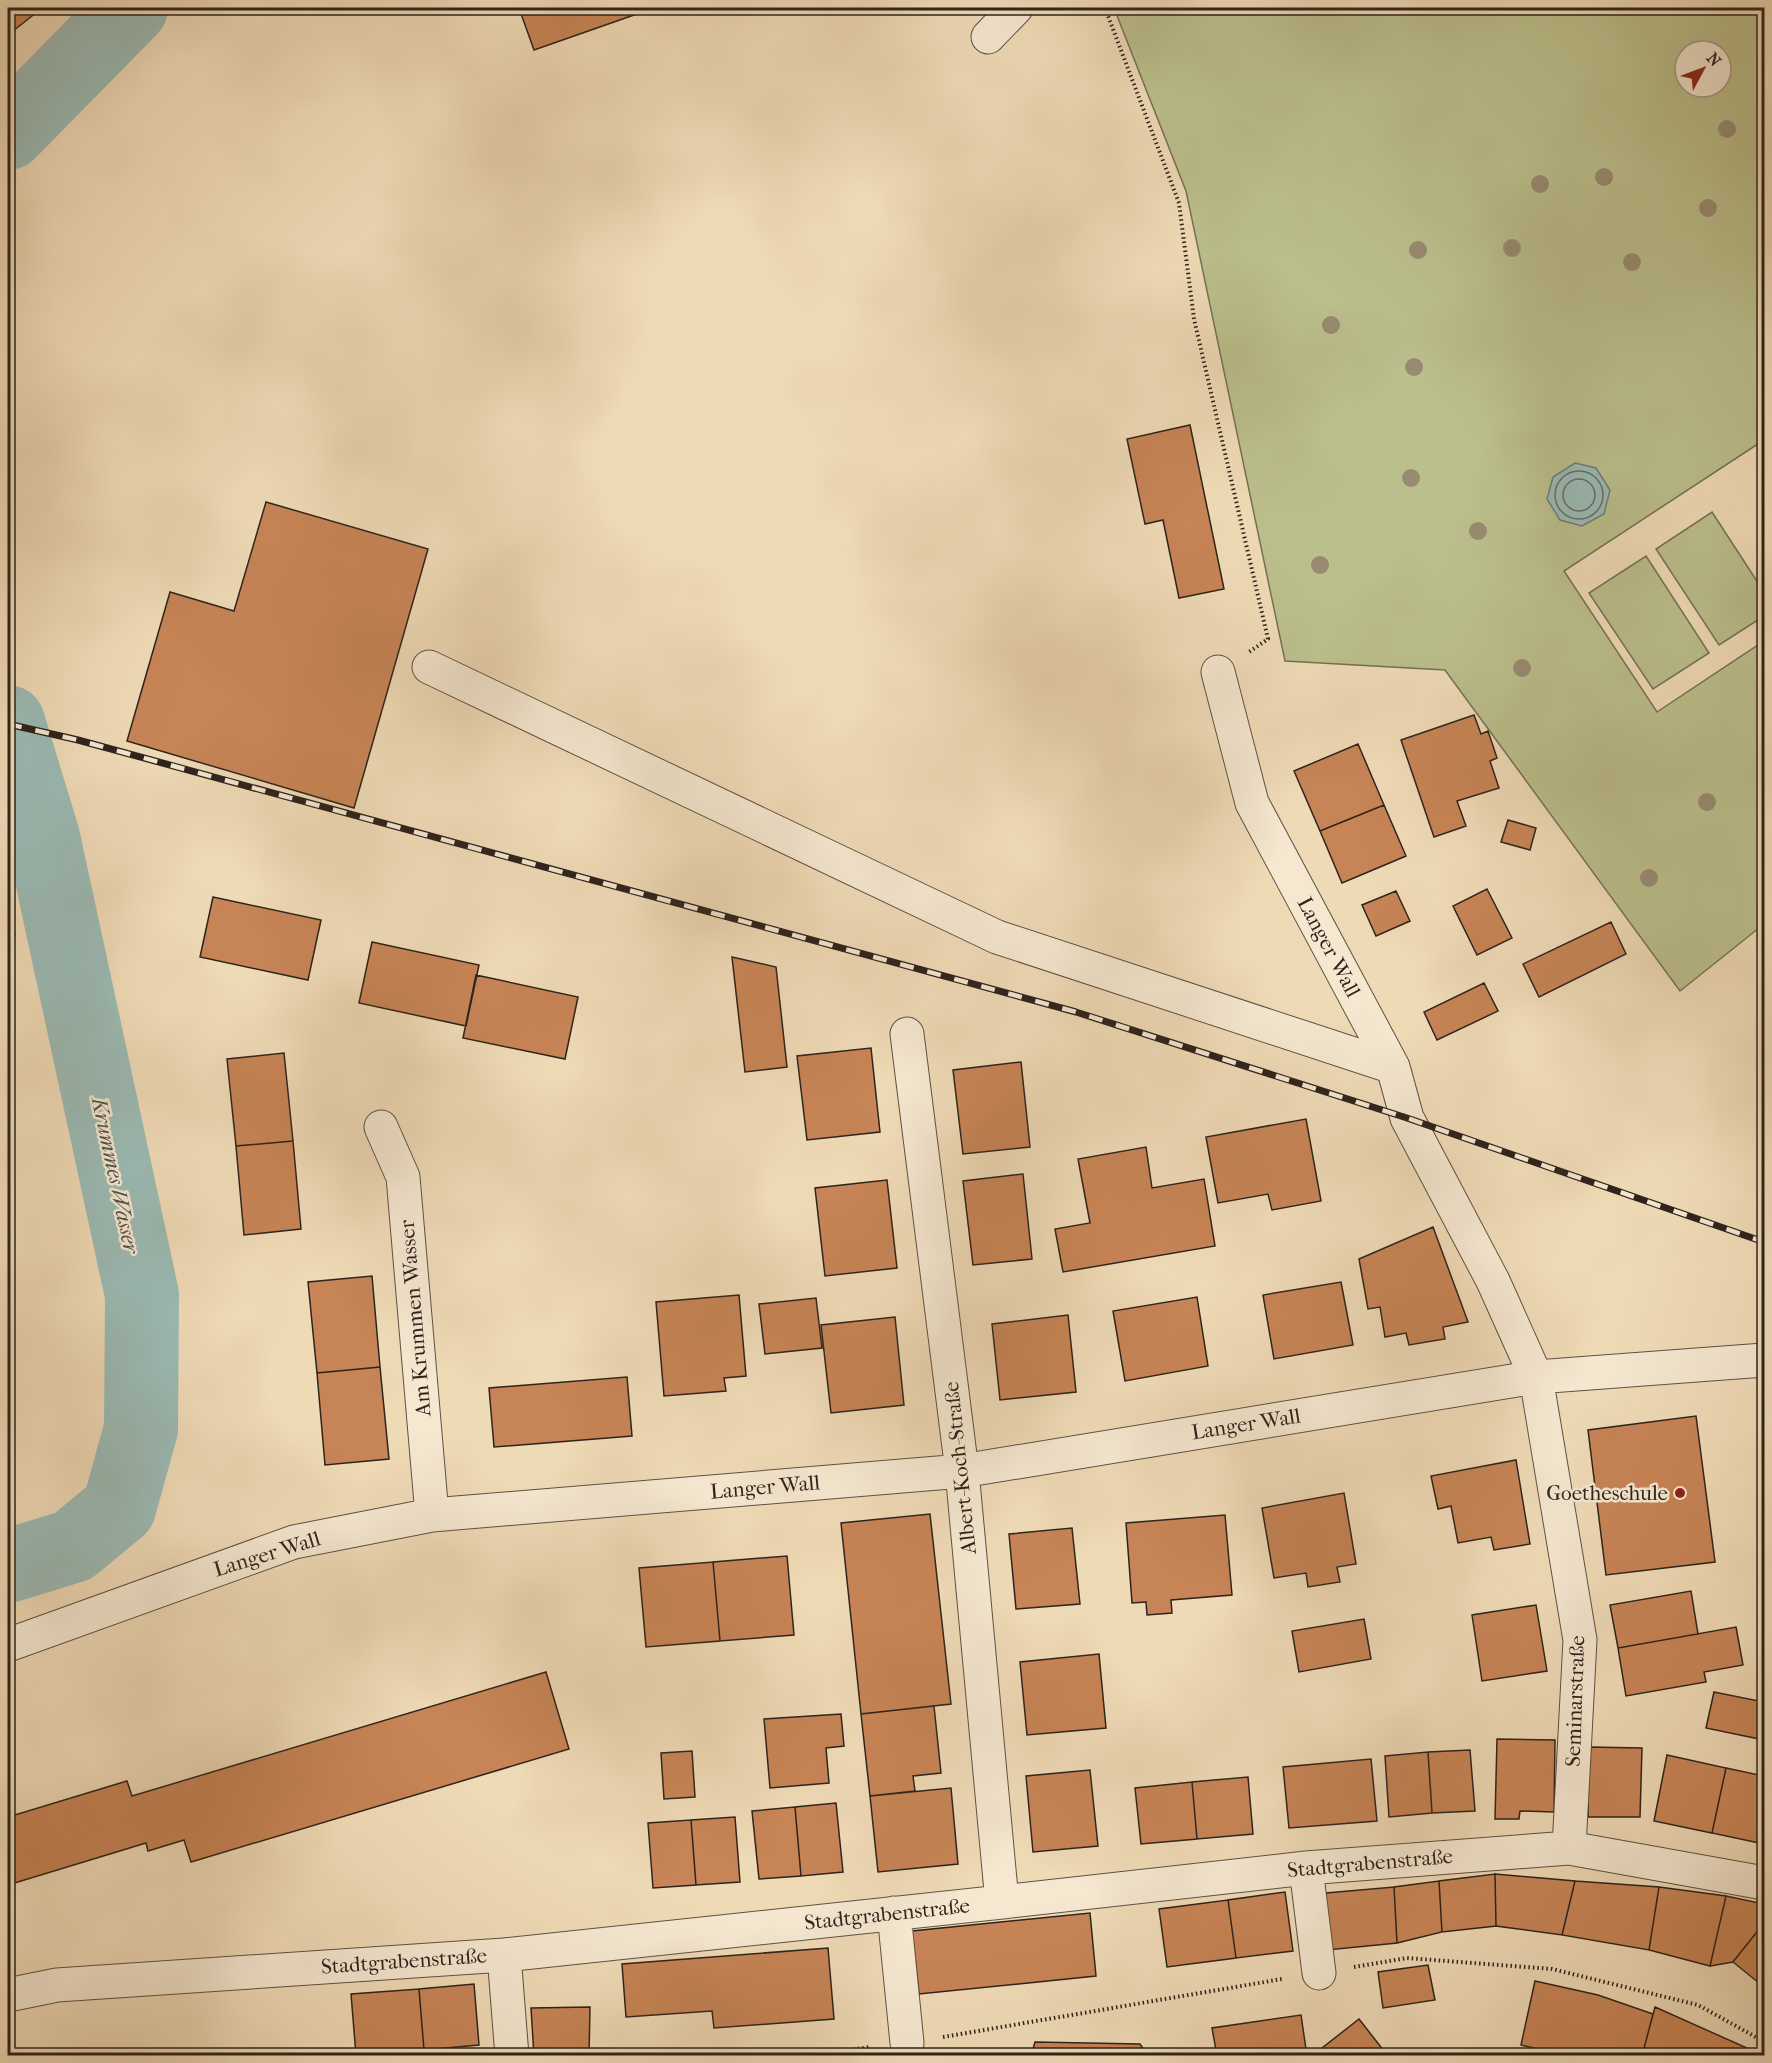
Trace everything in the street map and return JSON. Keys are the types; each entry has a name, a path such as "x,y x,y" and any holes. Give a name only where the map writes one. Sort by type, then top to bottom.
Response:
{"street":[{"path":"988,37 1016,8"},
{"path":"429,667 997,937 1392,1068"},
{"name":"Langer Wall","path":"1218,672 1252,803 1392,1068 1407,1118 1494,1281 1536,1377"},
{"name":"Albert-Koch-Straße","path":"907,1035 962,1471 1002,1902"},
{"name":"Am Krummen Wasser","path":"381,1127 403,1177 432,1515"},
{"name":"Langer Wall","path":"8,1645 294,1542 432,1515 962,1471 1536,1377 1764,1360"},
{"name":"Seminarstraße","path":"1536,1377 1580,1641 1569,1848"},
{"name":"Stadtgrabenstraße","path":"8,1995 57,1985 504,1955 1306,1868 1569,1848 1764,1883"},
{"path":"1306,1868 1318,1973"},
{"path":"894,1913 907,2043"},
{"path":"504,1955 512,2055"}],"path":[{"path":"1105,8 1179,203 1194,318 1268,639 1218,672"}],"green space":[{"path":"1114,8 1764,8 1764,440 1564,571 1657,712 1764,641 1764,924 1680,991 1445,670 1285,661 1186,191"},
{"path":"1712,512 1764,592 1764,616 1719,645 1656,549"},
{"path":"1646,556 1709,653 1653,689 1589,593"}],"water":[{"path":"1575,463 1596,468 1610,490 1604,514 1582,526 1560,520 1547,499 1553,477"}],"building":[{"path":"8,8 42,8 8,35"},
{"path":"519,8 654,8 534,50"},
{"path":"1190,425 1224,589 1179,598 1163,520 1145,524 1127,439"},
{"path":"266,502 428,549 354,808 127,741 170,592 234,611"},
{"path":"1474,715 1481,734 1488,731 1497,758 1490,761 1499,788 1457,801 1466,826 1434,837 1401,740"},
{"path":"1358,744 1384,805 1320,831 1294,771"},
{"path":"1384,805 1406,856 1342,883 1320,831"},
{"path":"1508,820 1536,828 1530,850 1501,842"},
{"path":"1487,889 1512,938 1477,955 1453,906"},
{"path":"1396,891 1410,921 1376,936 1362,905"},
{"path":"213,897 321,920 308,980 200,957"},
{"path":"8,904 15,934 8,936"},
{"path":"1611,922 1626,954 1539,997 1523,964"},
{"path":"372,942 479,965 466,1026 359,1003"},
{"path":"732,957 776,967 787,1067 745,1072"},
{"path":"476,975 578,997 565,1059 463,1038"},
{"path":"1484,983 1498,1011 1437,1040 1424,1012"},
{"path":"871,1048 880,1132 807,1140 797,1056"},
{"path":"284,1053 293,1141 236,1146 227,1059"},
{"path":"1021,1062 1030,1147 963,1154 953,1070"},
{"path":"1306,1119 1321,1201 1272,1210 1268,1194 1218,1203 1206,1137"},
{"path":"293,1141 301,1229 244,1235 236,1146"},
{"path":"1146,1147 1152,1188 1204,1179 1215,1246 1063,1272 1055,1229 1090,1223 1078,1159"},
{"path":"1023,1174 1032,1259 973,1265 963,1181"},
{"path":"887,1180 897,1268 825,1276 815,1188"},
{"path":"1433,1227 1468,1322 1443,1327 1445,1339 1409,1345 1406,1333 1385,1337 1380,1307 1368,1309 1359,1259"},
{"path":"372,1276 380,1367 317,1373 308,1282"},
{"path":"1341,1282 1353,1345 1274,1359 1263,1295"},
{"path":"739,1295 746,1376 724,1378 726,1391 664,1396 656,1302"},
{"path":"1197,1297 1208,1366 1125,1381 1113,1311"},
{"path":"816,1298 822,1348 765,1354 759,1304"},
{"path":"1068,1315 1076,1392 1000,1400 992,1324"},
{"path":"895,1317 904,1405 831,1413 821,1325"},
{"path":"380,1367 389,1459 325,1465 317,1373"},
{"path":"627,1377 632,1436 494,1447 489,1388"},
{"name":"Goetheschule","path":"1696,1416 1715,1562 1606,1575 1588,1430"},
{"path":"1516,1460 1530,1544 1494,1550 1491,1537 1458,1543 1451,1506 1438,1509 1431,1476"},
{"path":"1344,1493 1356,1564 1337,1567 1340,1582 1308,1587 1306,1573 1274,1578 1262,1508"},
{"path":"930,1514 951,1704 861,1714 841,1523"},
{"path":"1225,1515 1232,1595 1171,1600 1172,1613 1147,1615 1146,1602 1132,1603 1126,1523"},
{"path":"1072,1528 1080,1604 1016,1609 1009,1534"},
{"path":"787,1556 794,1635 720,1641 713,1562"},
{"path":"713,1562 720,1641 646,1647 639,1568"},
{"path":"1691,1591 1698,1634 1618,1648 1610,1605"},
{"path":"1536,1605 1547,1671 1482,1681 1472,1615"},
{"path":"1364,1619 1371,1659 1299,1672 1292,1631"},
{"path":"1736,1627 1743,1665 1704,1672 1706,1682 1626,1696 1618,1648"},
{"path":"1099,1654 1106,1728 1027,1735 1020,1662"},
{"path":"546,1672 569,1749 191,1862 184,1840 148,1851 146,1843 8,1885 8,1817 127,1781 132,1796"},
{"path":"1714,1692 1764,1702 1764,1740 1706,1728"},
{"path":"934,1706 941,1773 913,1776 915,1791 870,1796 861,1714"},
{"path":"841,1714 844,1746 826,1748 829,1783 770,1788 764,1719"},
{"path":"1497,1739 1555,1740 1554,1812 1520,1811 1519,1819 1495,1819"},
{"path":"1589,1747 1642,1748 1640,1817 1588,1817"},
{"path":"1470,1750 1475,1811 1432,1813 1428,1752"},
{"path":"692,1751 695,1797 664,1799 661,1753"},
{"path":"1428,1752 1432,1813 1389,1817 1385,1756"},
{"path":"1667,1755 1726,1768 1712,1833 1654,1821"},
{"path":"1371,1759 1377,1821 1289,1828 1283,1767"},
{"path":"1726,1768 1764,1776 1764,1844 1712,1833"},
{"path":"1090,1770 1098,1846 1033,1852 1026,1776"},
{"path":"1248,1777 1253,1834 1197,1839 1192,1782"},
{"path":"1192,1782 1197,1839 1141,1844 1135,1788"},
{"path":"951,1788 958,1864 878,1872 870,1796"},
{"path":"836,1803 843,1872 801,1876 795,1807"},
{"path":"795,1807 801,1876 759,1879 752,1811"},
{"path":"735,1817 740,1882 696,1885 691,1820"},
{"path":"691,1820 696,1885 653,1888 648,1823"},
{"path":"1495,1874 1496,1926 1442,1932 1439,1881"},
{"path":"1495,1874 1575,1881 1562,1935 1496,1926"},
{"path":"1439,1881 1442,1932 1397,1943 1394,1887"},
{"path":"1575,1881 1659,1887 1649,1950 1562,1935"},
{"path":"1394,1887 1397,1943 1327,1950 1326,1893"},
{"path":"1659,1887 1726,1896 1710,1966 1649,1950"},
{"path":"1285,1892 1293,1951 1236,1958 1228,1900"},
{"path":"1726,1896 1764,1904 1764,1923 1733,1962 1710,1966"},
{"path":"1228,1900 1236,1958 1167,1967 1159,1909"},
{"path":"1090,1913 1096,1976 919,1994 912,1931"},
{"path":"1764,1923 1764,1987 1733,1962"},
{"path":"828,1948 834,2019 714,2028 712,2011 626,2017 622,1964"},
{"path":"1428,1965 1435,2000 1383,2008 1378,1972"},
{"path":"1535,1981 1598,1995 1653,2014 1642,2056 1569,2056 1521,2045"},
{"path":"474,1984 479,2045 424,2050 419,1989"},
{"path":"419,1989 424,2050 356,2055 351,1994"},
{"path":"590,2007 589,2056 534,2056 531,2008"},
{"path":"1655,2007 1758,2053 1757,2056 1642,2056"},
{"path":"1301,2015 1307,2056 1217,2056 1212,2028"},
{"path":"1359,2019 1384,2051 1379,2056 1320,2056 1317,2052"},
{"path":"1035,2042 1140,2044 1148,2056 1031,2056"}],"waterway":[{"name":"Krummes Wasser","path":"8,133 131,8"},
{"name":"Krummes Wasser","path":"8,722 43,837 142,1295 141,1429 119,1508 73,1546 8,1566"}],"railway":[{"path":"8,724 78,740 1076,1012 1407,1118 1764,1242"}],"place":[{"name":"Goetheschule","path":"1680,1493"}]}
